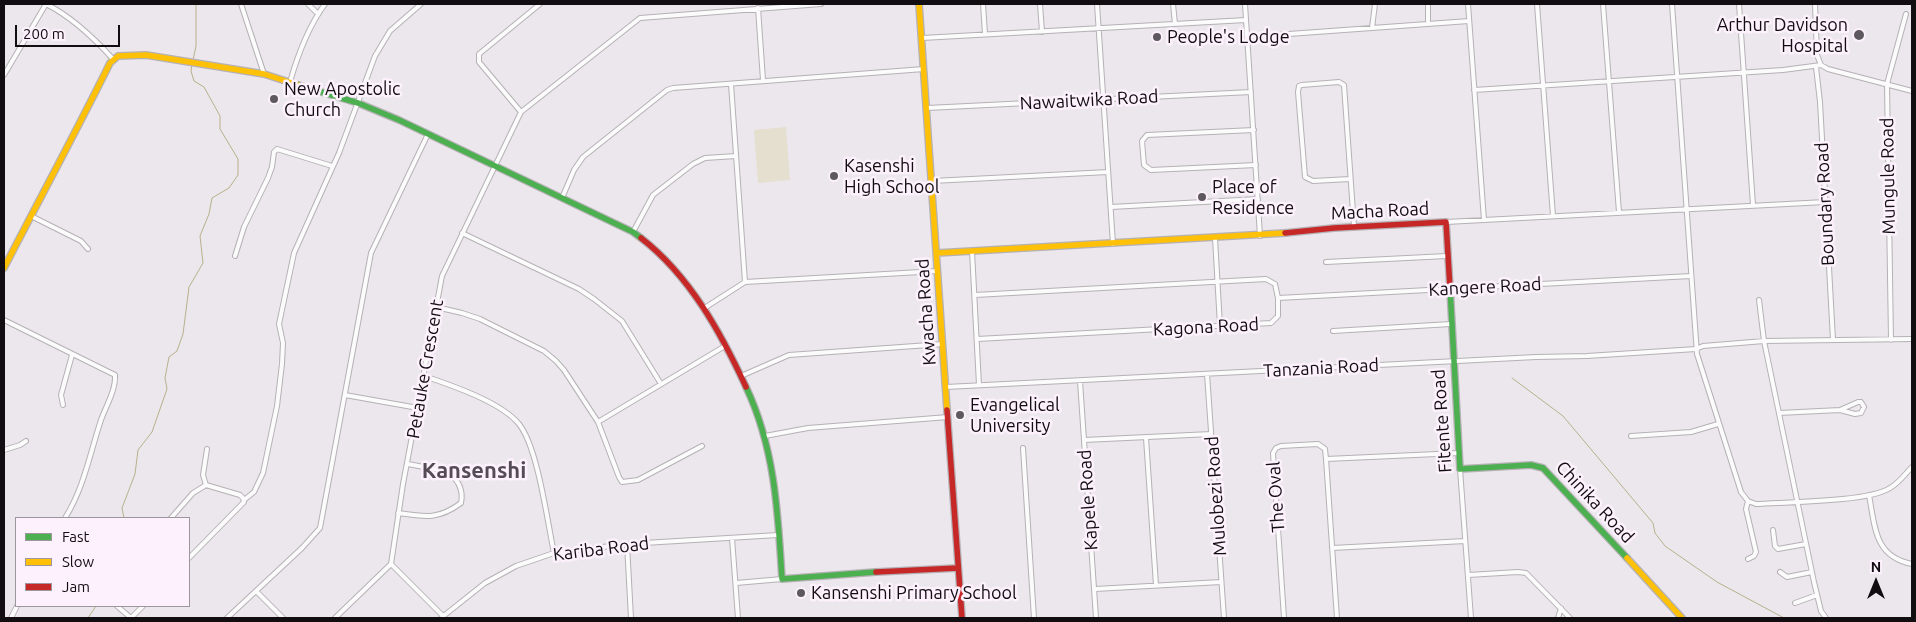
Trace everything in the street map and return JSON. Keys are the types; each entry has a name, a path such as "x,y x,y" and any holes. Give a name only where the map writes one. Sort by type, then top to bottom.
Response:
{"main road":[{"name":"Kwacha Road","path":"919,4 962,618"},
{"path":"4,268 113,59 118,56 125,54 173,59 264,74 358,103 428,134 633,232 645,239 666,258 703,309 725,346 741,376 765,436 772,465 782,579 958,568"},
{"name":"Macha Road","path":"937,253 1260,236 1354,226 1446,222"},
{"name":"Fitente Road","path":"1446,222 1460,469"},
{"name":"Chinika Road","path":"1460,469 1531,465 1543,468 1682,618"}],"street":[{"path":"4,75 46,4 74,22 113,59"},
{"path":"240,4 264,74"},
{"path":"308,4 318,14"},
{"path":"290,82 305,40 325,4"},
{"path":"190,557 244,500 254,492 263,473 275,416 282,364 283,343 279,324 294,253 339,152 368,72 383,42 390,31 421,4"},
{"path":"540,4 479,54 480,62 521,112 640,18 821,4"},
{"path":"983,4 985,34"},
{"path":"1040,4 1042,32"},
{"path":"1096,4 1113,244"},
{"path":"1173,4 1175,24"},
{"path":"1245,4 1260,236"},
{"path":"1372,28 1375,4"},
{"path":"1428,4 1428,24"},
{"path":"1468,4 1484,220"},
{"path":"1536,4 1552,216"},
{"path":"1603,4 1619,212"},
{"path":"1672,4 1696,350 1698,362 1741,492 1748,501 1756,504 1841,499 1890,489 1912,467"},
{"path":"1739,4 1753,205"},
{"path":"1815,4 1817,55 1821,65 1828,69 1912,91"},
{"path":"758,8 763,80"},
{"name":"Mungule Road","path":"1891,340 1886,130 1887,84 1906,14"},
{"path":"922,38 1246,20"},
{"path":"1247,37 1470,22"},
{"path":"1474,90 1608,80 1676,78 1816,67 1821,65"},
{"name":"Boundary Road","path":"1816,67 1820,102 1833,340"},
{"path":"562,198 574,170 584,157 667,90 679,86 731,84 763,80 924,69"},
{"path":"1350,178 1313,181 1305,178 1299,86 1339,82 1344,86 1354,226"},
{"path":"731,84 746,282"},
{"name":"Nawaitwika Road","path":"927,108 1251,92"},
{"name":"Petauke Crescent","path":"391,564 398,513 442,276 521,112"},
{"path":"1254,130 1147,135 1142,141 1142,160 1144,165 1151,170 1256,165"},
{"path":"227,618 302,548 320,528 371,253 428,134"},
{"path":"235,256 244,227 268,178 274,152 277,149 332,166"},
{"path":"633,232 653,195 693,164 705,158 736,156"},
{"path":"932,181 1108,172"},
{"path":"1111,207 1258,199"},
{"name":"Macha Road","path":"1446,222 1825,202"},
{"path":"31,216 81,241 88,248"},
{"path":"462,233 579,289 594,299 627,328 661,384"},
{"path":"1215,238 1220,326"},
{"path":"972,251 976,295 979,385"},
{"path":"1326,262 1447,256"},
{"path":"703,309 746,282 938,271"},
{"name":"Kangere Road","path":"1278,298 1691,276"},
{"name":"Kagona Road","path":"976,295 1266,279 1275,284 1278,298 1278,316 1271,323 977,339"},
{"path":"1759,300 1764,341 1806,544 1821,611 1826,618"},
{"path":"436,307 462,312 480,319 544,351 564,370 598,422 622,482 638,480 702,446"},
{"path":"4,320 115,375 84,479 66,517"},
{"path":"1333,331 1451,324"},
{"name":"Tanzania Road","path":"946,387 1696,350 1703,346 1764,341 1912,339"},
{"path":"741,376 789,355 943,344"},
{"path":"598,422 725,346"},
{"path":"64,405 61,395 72,355"},
{"name":"Mulobezi Road","path":"1207,374 1224,618"},
{"path":"424,376 451,386 505,411 519,424 530,443 554,552"},
{"name":"Kapele Road","path":"1080,381 1096,618"},
{"path":"345,395 418,408"},
{"path":"1779,413 1840,410 1858,414 1861,413 1864,407 1861,402 1858,402 1840,410"},
{"path":"765,436 808,428 948,417"},
{"path":"1631,436 1691,432 1718,424"},
{"path":"1084,440 1211,434"},
{"path":"1146,438 1156,585"},
{"path":"4,450 26,441"},
{"name":"The Oval","path":"1284,618 1273,453 1276,448 1281,446 1318,444 1324,449 1326,459"},
{"path":"1023,448 1034,618"},
{"path":"206,485 203,475 207,449"},
{"path":"1337,618 1326,459 1459,453"},
{"path":"398,513 439,516 461,503 463,496 462,489 450,473 408,464"},
{"name":"Fitente Road","path":"1460,469 1471,618"},
{"path":"172,517 193,493 206,485 240,494 244,500"},
{"path":"1869,494 1880,544 1892,556 1912,564"},
{"path":"1748,501 1746,509 1756,552 1754,556 1748,559"},
{"path":"1773,530 1775,546 1778,549 1806,544"},
{"name":"Kariba Road","path":"442,617 470,593 499,575 554,552 627,544 778,535"},
{"path":"732,538 738,618"},
{"path":"1332,548 1465,541"},
{"path":"627,544 632,618"},
{"path":"335,618 391,564 442,617"},
{"path":"1780,572 1787,577 1812,572"},
{"path":"1468,575 1526,573 1570,618"},
{"path":"736,583 782,579"},
{"path":"1095,588 1221,582"},
{"path":"256,591 283,618"},
{"path":"1795,603 1817,595"},
{"path":"119,607 131,618 143,607"},
{"path":"1558,618 1560,608"}],"shaded area":[{"path":"786,127 790,180 758,183 754,130"}],"waterway":[{"path":"193,60 196,46 196,4"},
{"path":"124,517 122,508 135,474 138,450 152,432 167,389 165,378 169,357 177,351 183,334 189,287 203,263 200,236 209,214 212,198 229,188 238,175 238,159 220,129 220,116 204,87 194,81 191,71 192,64"},
{"path":"1512,378 1563,416 1653,523 1655,533 1665,546 1717,582 1784,618"},
{"path":"88,618 95,607"}],"traffic: fast":[{"path":"298,85 358,103 399,120 633,232 641,238"},
{"path":"1450,288 1460,469 1531,465 1543,468 1627,558"},
{"path":"746,387 756,410 769,457 779,530 782,579 876,572"}],"traffic: slow":[{"path":"919,4 947,410"},
{"path":"4,268 110,63 118,56 146,55 264,74 298,85"},
{"path":"937,253 1285,233"},
{"path":"1627,558 1682,618"}],"traffic: jam":[{"path":"1285,233 1334,228 1446,222 1450,288"},
{"path":"641,238 675,270 702,306 726,346 746,387"},
{"path":"947,410 962,618"},
{"path":"876,572 958,568"}],"place":[{"name":"Arthur Davidson Hospital","path":"1859,35"},
{"name":"People's Lodge","path":"1157,37"},
{"name":"New Apostolic Church","path":"274,99"},
{"name":"Kasenshi High School","path":"834,176"},
{"name":"Place of Residence","path":"1202,197"},
{"name":"Evangelical University","path":"960,415"},
{"name":"Kansenshi Primary School","path":"801,593"}],"district":[{"name":"Kansenshi","path":"474,471"}]}
